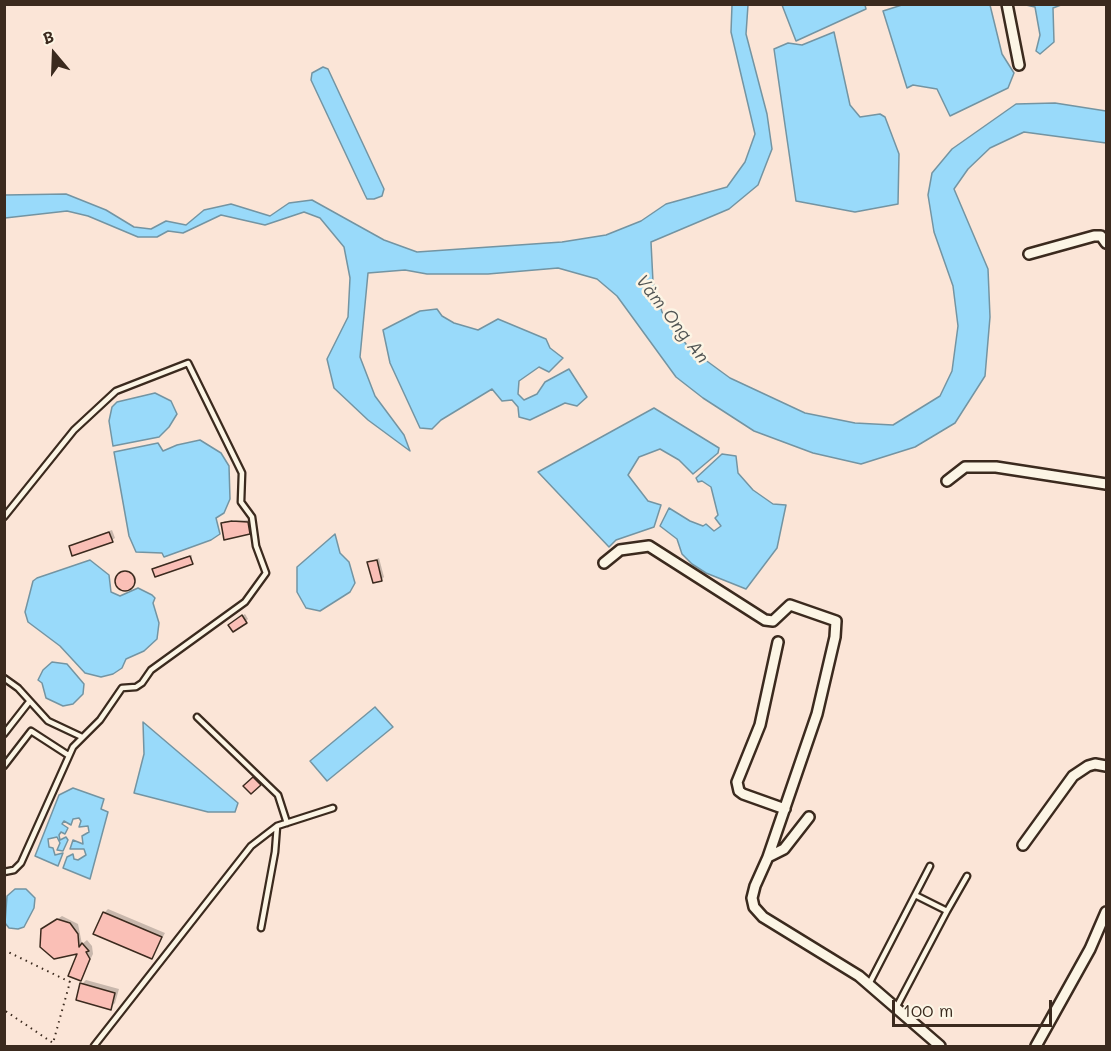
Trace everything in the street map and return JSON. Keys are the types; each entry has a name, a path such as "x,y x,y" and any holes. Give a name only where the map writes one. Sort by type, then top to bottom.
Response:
{"street":[{"path":"1007,4 1018,65"},
{"path":"1029,254 1094,236 1101,236 1107,243"},
{"path":"947,481 965,467 1000,467 1107,484"},
{"path":"604,563 620,550 649,546 765,620 773,621 790,605 836,621 835,637 817,714 768,857 755,886 752,898 754,908 763,917 869,984 897,1006 940,1047"},
{"path":"778,642 760,724 737,782 739,791 743,794 785,809"},
{"path":"1023,845 1073,776 1088,766 1095,764 1107,766"},
{"path":"768,857 784,849 809,817"},
{"path":"1036,1047 1090,949 1107,912"}],"lane":[{"path":"4,517 74,430 119,389 183,363 191,364 242,473 241,502 252,517 256,546 267,573 245,602 151,670 142,683 122,688 100,720 82,737 68,755 21,863 14,870 4,872"},
{"path":"4,678 18,688 48,721 82,737"},
{"path":"4,734 29,702"},
{"path":"197,717 278,795 287,823"},
{"path":"4,766 31,731 68,755"},
{"path":"94,1047 252,846 277,826 333,808"},
{"path":"261,928 275,852 277,826"},
{"path":"869,984 930,866"},
{"path":"897,1006 967,876"},
{"path":"915,895 947,911"}],"path":[{"path":"4,950 70,982 52,1042 4,1010"}],"water":[{"path":"905,4 990,5 1002,54 1014,73 1008,88 950,116 937,89 913,85 907,88 883,11"},
{"path":"732,5 748,5 746,34 767,114 772,149 758,185 729,209 651,242 653,282 662,312 689,348 730,378 805,413 855,423 893,425 940,396 952,371 958,326 953,286 934,232 928,195 932,173 952,149 1016,104 1055,103 1106,111 1106,143 1024,132 990,148 968,169 954,189 988,269 990,317 985,376 955,423 915,447 861,464 813,453 754,431 703,398 676,377 617,296 597,279 558,268 488,274 427,274 405,270 368,273 360,357 375,396 404,435 410,451 368,420 334,388 327,359 348,317 350,278 344,247 320,218 304,212 265,225 221,215 183,233 168,231 157,237 138,237 88,216 67,211 5,218 5,195 66,194 106,210 134,227 151,229 166,221 186,225 204,210 231,204 270,216 289,203 312,200 384,240 417,252 562,242 606,235 641,221 666,204 727,187 745,162 755,134 731,32"},
{"path":"782,5 865,5 866,9 796,41"},
{"path":"1026,5 1061,5 1053,8 1054,42 1040,54 1036,51 1040,35 1035,7"},
{"path":"834,32 850,105 860,117 880,114 885,117 899,154 898,204 855,212 796,201 774,49 788,43 802,45"},
{"path":"323,67 328,69 384,189 382,196 367,199 311,80 312,73"},
{"path":"437,309 442,316 454,323 478,330 498,319 546,339 550,348 563,358 549,372 539,367 519,381 518,394 524,400 537,394 545,382 569,369 587,397 577,406 565,403 530,420 519,417 518,407 512,400 502,401 492,389 441,420 432,429 420,428 390,363 383,330 420,311"},
{"path":"155,393 171,401 177,414 169,427 159,437 113,446 109,421 112,407 117,402"},
{"path":"654,408 719,448 718,453 693,474 679,460 660,449 639,457 628,475 648,501 661,505 654,527 616,540 609,547 538,472"},
{"path":"200,440 221,453 229,466 230,499 224,513 216,518 220,534 211,540 164,557 162,553 136,552 129,536 114,452 158,443 163,451"},
{"path":"722,454 736,456 738,473 753,490 773,504 786,505 777,548 746,589 706,573 692,564 682,554 677,539 660,526 669,508 690,521 703,526 706,524 714,531 721,526 715,518 718,515 711,487 702,481 698,482 696,478"},
{"path":"335,534 340,553 349,562 355,583 350,592 320,611 306,608 297,592 297,567"},
{"path":"90,560 109,575 111,592 120,596 138,588 152,595 155,598 153,603 159,623 157,639 144,651 126,659 122,668 113,674 101,677 85,673 60,646 28,622 25,612 33,581"},
{"path":"52,662 67,664 84,684 83,694 73,704 63,706 46,698 42,683 38,680 43,670"},
{"path":"375,707 393,727 327,781 310,761"},
{"path":"143,722 238,803 235,812 208,812 134,793 144,754"},
{"path":"73,788 104,799 101,809 108,812 90,879 63,868 67,857 73,854 74,859 78,860 86,855 84,849 70,849 73,840 83,844 82,836 89,832 88,826 79,827 81,821 79,818 73,819 71,825 64,821 62,824 68,828 65,834 61,832 59,835 60,840 66,837 68,840 63,851 57,850 60,843 57,837 48,839 49,847 53,848 55,855 63,853 58,866 35,856 59,795"},
{"path":"15,889 26,889 35,898 34,908 24,927 18,929 9,928 5,923 7,896"}],"building":[{"path":"248,522 250,534 224,540 221,523"},
{"path":"109,532 113,542 72,556 69,546"},
{"path":"190,556 193,564 155,577 152,569"},
{"path":"377,560 382,581 373,583 367,562"},
{"path":"125,571 132,574 135,581 132,588 125,591 118,588 115,581 118,574"},
{"path":"242,615 247,623 233,632 228,625"},
{"path":"253,777 261,785 251,794 243,786"},
{"path":"103,912 162,937 152,959 93,934"},
{"path":"57,919 70,923 78,934 79,947 82,943 89,951 86,952 90,959 81,981 68,976 77,954 54,959 40,947 41,929"},
{"path":"80,983 115,993 111,1010 76,1000"}],"water label":[{"name":"Vàm Ong An","path":"672,319"}]}
